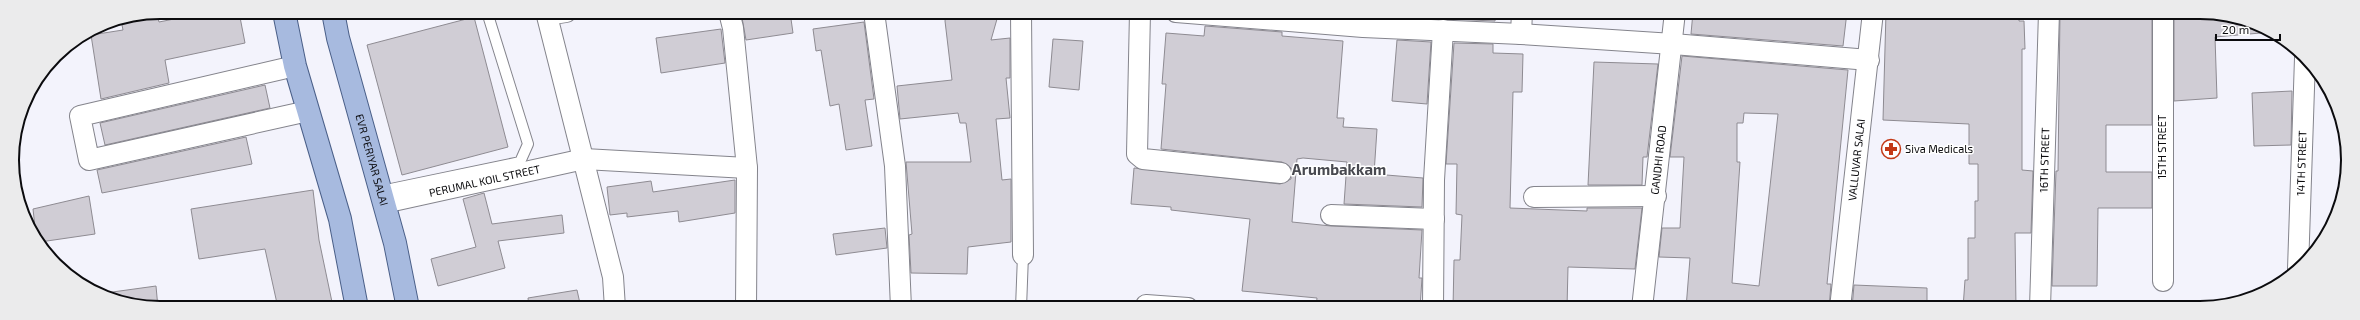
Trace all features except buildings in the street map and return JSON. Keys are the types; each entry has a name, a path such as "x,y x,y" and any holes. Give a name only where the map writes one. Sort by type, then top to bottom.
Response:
{"main road":[{"path":"285,19 295,66 340,219 356,301"},
{"name":"EVR PERIYAR SALAI","path":"334,19 338,38 395,243 407,301"}],"street":[{"path":"554,19 584,158 613,277 615,301"},
{"path":"731,19 733,28 747,168 746,301"},
{"path":"875,19 895,166 901,301"},
{"path":"1021,19 1023,255"},
{"path":"1140,19 1138,154 1143,159 1281,173"},
{"path":"1340,19 1363,20 1442,30 1673,44 1869,60"},
{"path":"1520,34 1521,19"},
{"name":"GANDHI ROAD","path":"1643,301 1656,196 1675,19"},
{"name":"VALLUVAR SALAI","path":"1841,301 1872,19"},
{"name":"16TH STREET","path":"2040,301 2049,19"},
{"name":"15TH STREET","path":"2163,19 2163,281"},
{"path":"1433,301 1434,219 1442,30"},
{"path":"295,66 80,116 89,160 308,111"},
{"name":"14TH STREET","path":"2298,262 2305,66"},
{"name":"PERUMAL KOIL STREET","path":"382,197 584,158 747,168"},
{"path":"1534,197 1656,196"},
{"path":"1331,215 1434,219"}],"lane":[{"path":"382,197 520,162 526,154 528,144 488,19"},
{"path":"1021,301 1023,255"}],"place":[{"name":"Siva Medicals","path":"1891,149"}],"district":[{"name":"Arumbakkam","path":"1339,170"}]}
